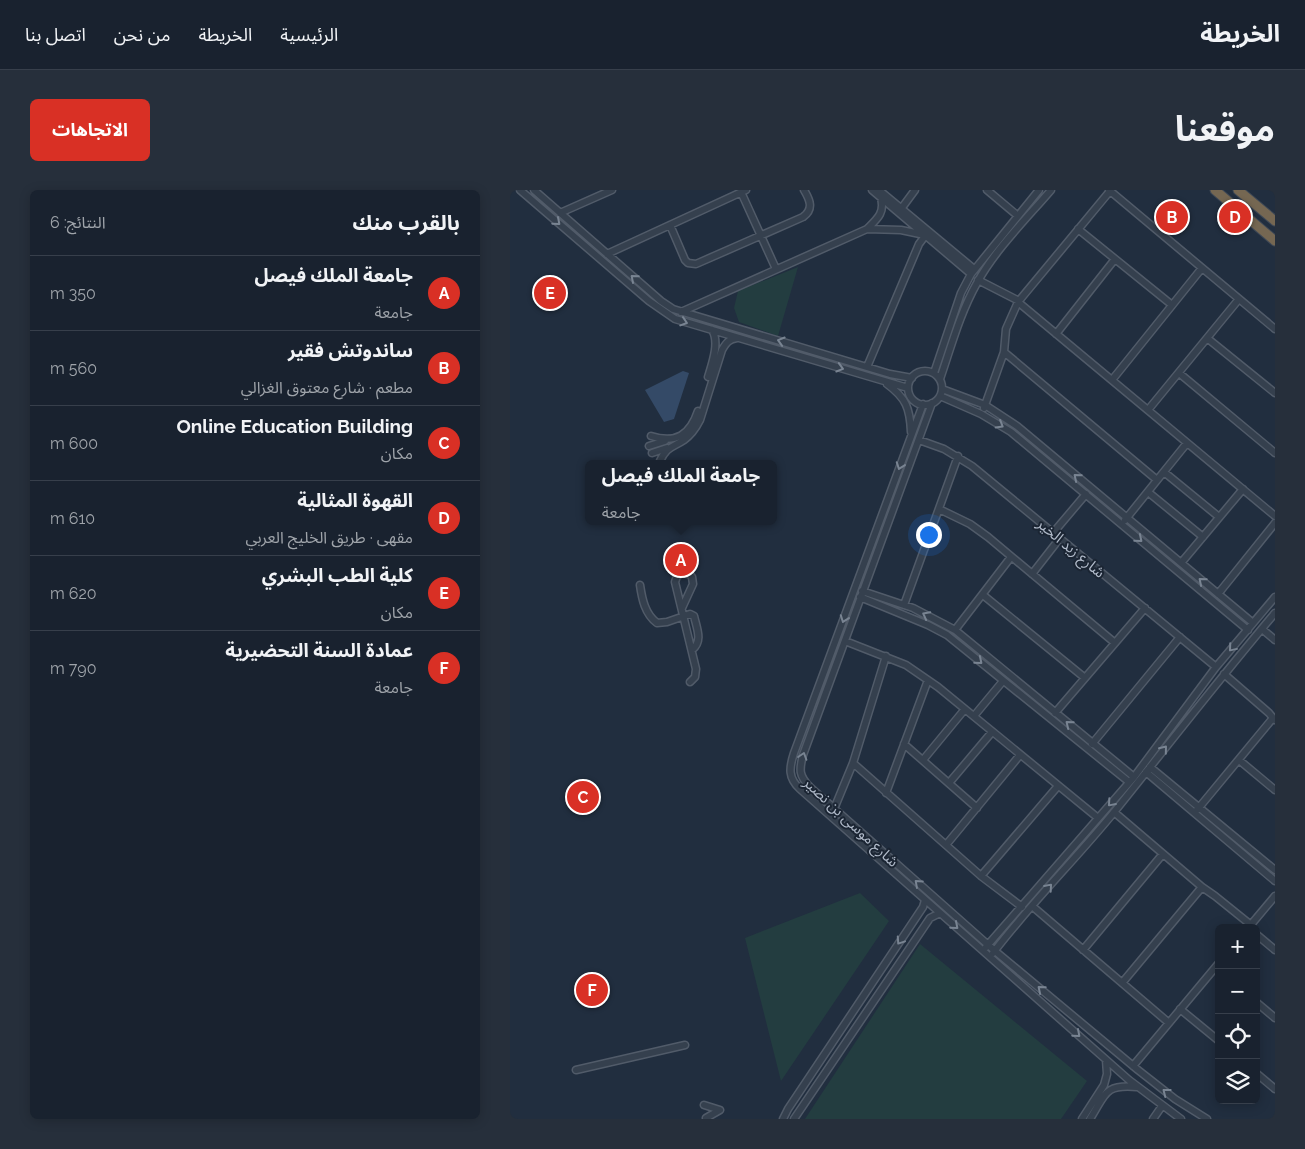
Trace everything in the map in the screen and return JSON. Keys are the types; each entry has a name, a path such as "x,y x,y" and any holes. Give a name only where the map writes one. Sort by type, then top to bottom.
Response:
{"highway":[{"path":"1215,190 1275,242"},
{"path":"1238,190 1275,221"}],"street":[{"path":"520,190 663,312 674,319 908,388"},
{"path":"534,190 661,301 673,309 867,367 912,378"},
{"path":"560,213 612,190"},
{"path":"670,225 685,260 688,263 696,264 809,213 811,207 810,200 804,190"},
{"path":"872,190 972,271"},
{"path":"879,190 902,209 926,234"},
{"path":"902,209 915,190"},
{"path":"988,190 1018,216"},
{"path":"934,373 961,293 972,271 1039,190"},
{"path":"940,379 934,373 921,371 912,378 908,388 912,398 916,402 923,404 932,403 941,392 940,379 963,311 978,280 1051,190"},
{"path":"981,414 1004,352 1006,329 1019,302 1109,190 1275,329"},
{"path":"607,254 743,191 776,269"},
{"path":"681,312 867,229 882,211 881,198"},
{"path":"867,229 901,230 926,234"},
{"path":"1078,229 1172,305"},
{"path":"867,367 915,252 926,234"},
{"path":"1056,334 1116,260"},
{"path":"1112,380 1202,268"},
{"path":"978,280 1019,302 1275,516"},
{"path":"1148,410 1239,299"},
{"path":"652,453 686,433 694,423 715,354 712,330"},
{"path":"649,446 684,440 694,430 700,420 722,350 726,343 732,339 739,338"},
{"path":"1207,338 1275,393"},
{"path":"1004,352 1157,480"},
{"path":"1179,373 1275,453"},
{"path":"882,380 904,399 910,414 911,436"},
{"path":"941,392 985,405 1017,426 1254,623"},
{"path":"941,392 1011,432 1248,630"},
{"name":"شارع موسى بن نصير","path":"932,403 803,755 800,772 803,781 995,951 1133,1066 1175,1099 1207,1119"},
{"name":"شارع موسى بن نصير","path":"923,404 798,743 790,771 794,784 1106,1060 1162,1106 1181,1119"},
{"path":"651,436 671,442"},
{"name":"شارع زيد الخير","path":"919,440 958,456 972,466 1216,667"},
{"path":"660,460 671,442"},
{"path":"1121,524 1187,443"},
{"path":"904,605 958,456"},
{"path":"1164,472 1219,517"},
{"path":"1181,563 1243,489"},
{"path":"1148,492 1203,537"},
{"path":"1053,533 1086,494"},
{"path":"939,509 970,524 988,536 1115,643"},
{"path":"1218,594 1275,523"},
{"path":"1032,574 1060,538"},
{"path":"955,630 1011,557"},
{"path":"682,608 693,584 692,577 689,574 682,573 677,576 675,582 692,650 696,675 690,682"},
{"path":"640,586 645,605 651,618 657,623 667,622 690,614 694,616 700,638 697,646 692,650"},
{"path":"861,594 904,605 955,630 1092,744 1134,776"},
{"path":"861,594 947,635 1128,782"},
{"path":"983,594 1085,678"},
{"path":"983,951 1134,776 1216,667 1275,597"},
{"path":"1055,713 1145,608"},
{"path":"990,957 1114,812 1275,613"},
{"path":"1262,629 1275,640"},
{"path":"1092,744 1180,637"},
{"path":"844,641 906,665 928,680 1098,818"},
{"path":"834,809 853,763 886,656"},
{"path":"992,671 996,665"},
{"path":"1197,810 1274,719 1224,674"},
{"path":"886,793 928,680"},
{"path":"974,716 1004,681"},
{"path":"923,760 965,709"},
{"path":"949,783 992,732"},
{"path":"904,744 977,808"},
{"path":"946,845 1020,755"},
{"path":"1239,760 1275,790"},
{"path":"853,763 981,876 1022,907"},
{"path":"1148,769 1197,810 1275,870"},
{"path":"981,876 1058,786"},
{"path":"1197,810 1275,881"},
{"path":"1114,812 1162,855 1215,896 1246,924"},
{"path":"1083,950 1162,855"},
{"path":"1122,983 1202,887"},
{"path":"1252,924 1275,896"},
{"path":"784,1119 788,1109 923,906 925,900"},
{"path":"1032,906 1169,1023"},
{"path":"794,1119 930,918 940,913"},
{"path":"1260,937 1275,950"},
{"path":"1133,1066 1216,969"},
{"path":"1260,1005 1275,1018"},
{"path":"1180,1009 1215,1038"},
{"path":"576,1070 685,1045"},
{"path":"1082,1119 1104,1085 1107,1074 1106,1060"},
{"path":"1260,1076 1275,1089"},
{"path":"1090,1119 1108,1091 1121,1085 1138,1087"},
{"path":"704,1105 720,1110 706,1118"},
{"path":"1153,1119 1162,1106"}],"green space":[{"path":"798,267 778,336 739,322 734,308 738,291"},
{"path":"860,893 889,921 781,1081 745,938"},
{"path":"920,944 1087,1081 1061,1119 805,1119"}],"water":[{"path":"683,371 689,373 674,419 664,422 645,390"}],"place":[{"name":"ساندوتش فقير","path":"1172,217"},
{"name":"القهوة المثالية","path":"1235,217"},
{"name":"كلية الطب البشري","path":"550,293"},
{"name":"جامعة الملك فيصل","path":"681,560"},
{"name":"Online Education Building","path":"583,797"},
{"name":"عمادة السنة التحضيرية","path":"592,990"}]}
